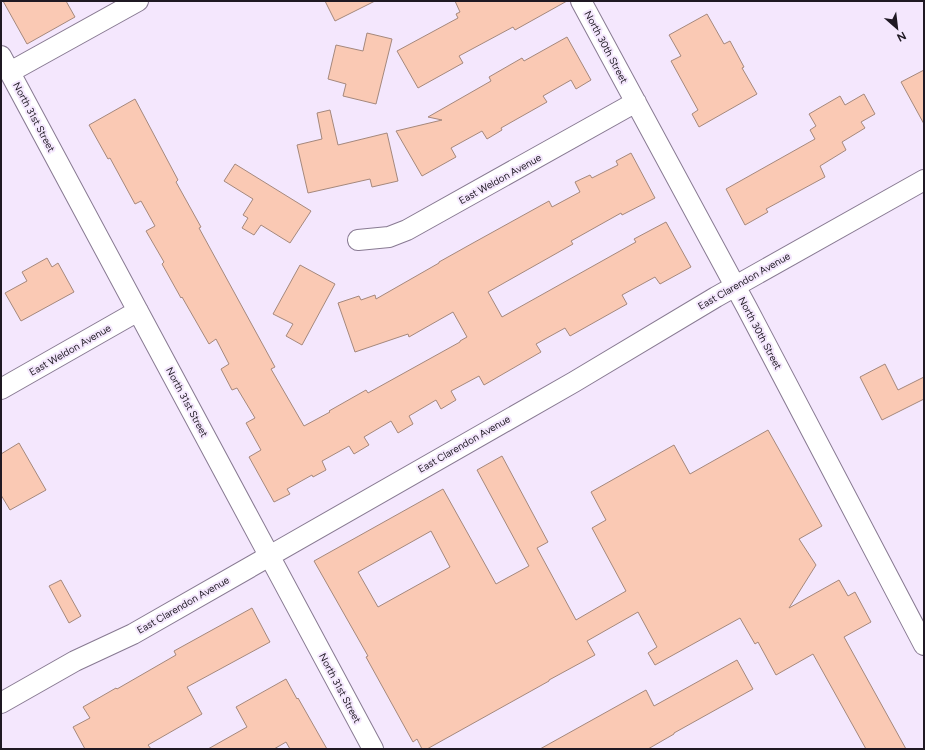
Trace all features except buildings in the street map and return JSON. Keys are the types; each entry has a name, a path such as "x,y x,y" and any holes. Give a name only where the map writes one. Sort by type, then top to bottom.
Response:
{"street":[{"path":"5,64 138,1"},
{"name":"North 30th Street","path":"581,1 735,286 924,645"},
{"name":"North 31st Street","path":"5,64 373,749"},
{"name":"East Weldon Avenue","path":"358,240 389,237 408,230 636,102"},
{"name":"East Clarendon Avenue","path":"1,703 75,661 133,634 574,382 735,286 924,180"},
{"name":"East Weldon Avenue","path":"1,389 138,311"}]}
